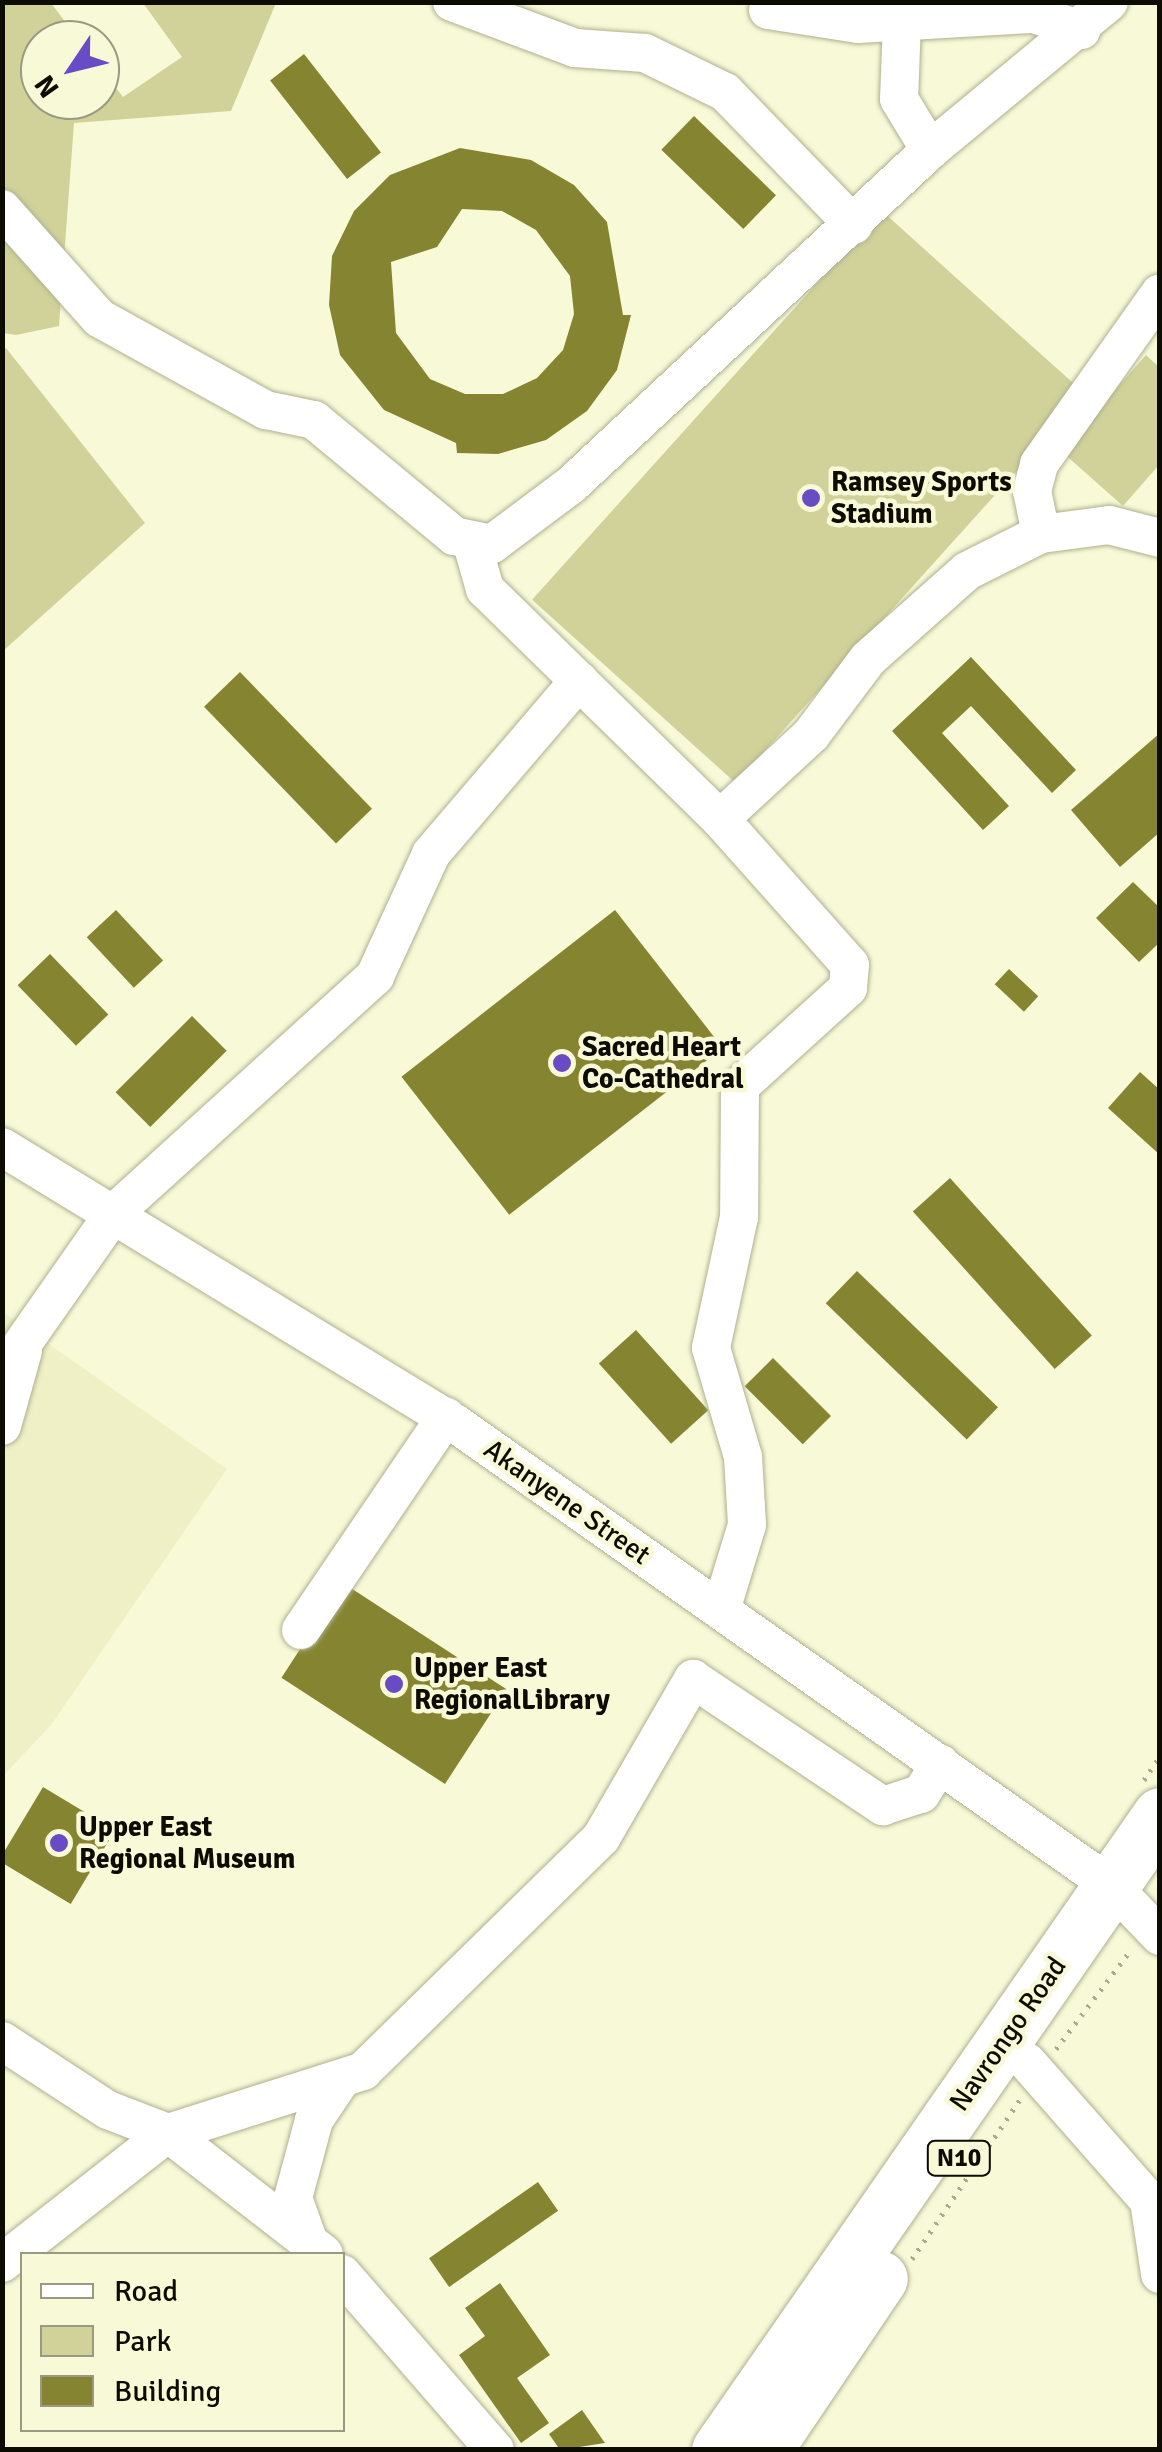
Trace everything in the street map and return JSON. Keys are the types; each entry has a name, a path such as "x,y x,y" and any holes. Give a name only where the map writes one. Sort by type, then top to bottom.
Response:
{"highway":[{"name":"Navrongo Road","path":"764,2450 1144,1904 1160,1815"},
{"name":"Navrongo Road","path":"719,2450 1144,1904"}],"street":[{"path":"452,2 574,48 645,53 725,92 854,225"},
{"path":"474,546 492,544 572,485 930,150 1081,30 1108,2"},
{"path":"768,10 812,21 896,12 984,11 1081,30"},
{"path":"896,12 899,99 930,150"},
{"path":"2,208 99,318 266,410 314,420 474,546 486,589 720,819 850,965 848,988 740,1086 739,1217 711,1348 743,1457 747,1525 721,1610"},
{"path":"1042,534 1032,491 1039,464 1160,293"},
{"path":"720,819 811,735 868,659 968,571 1042,534 1109,525 1160,538"},
{"path":"2,1426 13,1360 114,1213 375,976 432,854 579,681"},
{"name":"Akanyene Street","path":"2,1147 446,1417 1144,1904"},
{"path":"301,1630 446,1417"},
{"path":"2,2263 168,2133 341,2080 398,2047 465,1965 601,1838 693,1679 883,1806 921,1794 940,1764"},
{"path":"2,2040 108,2110 168,2133 316,2246"},
{"path":"1032,2067 1154,2199 1160,2274"},
{"path":"316,2246 293,2198 314,2120 341,2080"},
{"path":"345,2277 495,2450"}],"path":[{"path":"907,2268 1032,2067 1144,1904"}],"shaded area":[{"path":"3,1312 227,1469 51,1725 3,1776"}],"green space":[{"path":"2,3 51,3 64,20 20,20 20,120 113,120 74,123 59,326 16,335 2,333"},
{"path":"143,3 276,3 231,111 120,119 120,93 123,97 182,57"},
{"name":"Ramsey Sports Stadium","path":"882,211 1086,394 736,783 532,600"},
{"path":"6,348 145,523 3,651 2,352"},
{"path":"1146,355 1159,367 1159,465 1123,506 1061,451"}],"building":[{"path":"304,54 381,153 347,179 270,80"},
{"path":"694,116 776,195 743,229 661,150"},
{"path":"460,148 531,160 574,185 607,222 623,315 631,315 617,370 587,411 546,440 498,454 457,453 456,443 384,410 340,355 329,305 332,256 354,211 390,175","holes":["462,209 502,211 536,230 570,276 574,314 563,350 537,378 503,394 465,394 430,379 396,333 391,262 437,247"]},
{"path":"971,657 1076,770 1052,793 971,706 942,733 1009,806 983,830 892,731"},
{"path":"240,672 372,809 336,843 204,707"},
{"path":"1160,733 1160,832 1120,867 1071,810"},
{"path":"1133,882 1160,908 1160,942 1139,962 1096,918"},
{"path":"116,910 163,960 134,988 87,937"},
{"name":"Sacred Heart Co-Cathedral","path":"615,910 723,1048 509,1215 401,1077"},
{"path":"50,954 108,1014 76,1046 18,985"},
{"path":"1009,969 1038,996 1024,1012 995,984"},
{"path":"192,1016 227,1051 150,1127 116,1092"},
{"path":"1140,1072 1160,1090 1160,1155 1108,1108"},
{"path":"950,1178 1092,1336 1055,1369 913,1211"},
{"path":"857,1271 998,1407 967,1440 826,1303"},
{"path":"636,1330 708,1410 671,1444 599,1363"},
{"path":"773,1358 831,1416 803,1444 745,1386"},
{"name":"Upper East RegionalLibrary","path":"343,1583 507,1689 445,1784 281,1678"},
{"name":"Upper East Regional Museum","path":"43,1787 115,1830 71,1904 2,1863 2,1855"},
{"path":"538,2182 558,2211 449,2287 429,2258"},
{"path":"500,2283 550,2355 517,2378 549,2423 521,2443 459,2355 485,2336 465,2308"},
{"path":"582,2410 605,2443 560,2450 549,2434"}],"place":[{"name":"Ramsey Sports Stadium","path":"811,498"},
{"name":"Sacred Heart Co-Cathedral","path":"562,1063"},
{"name":"Upper East RegionalLibrary","path":"394,1684"},
{"name":"Upper East Regional Museum","path":"59,1843"}]}
